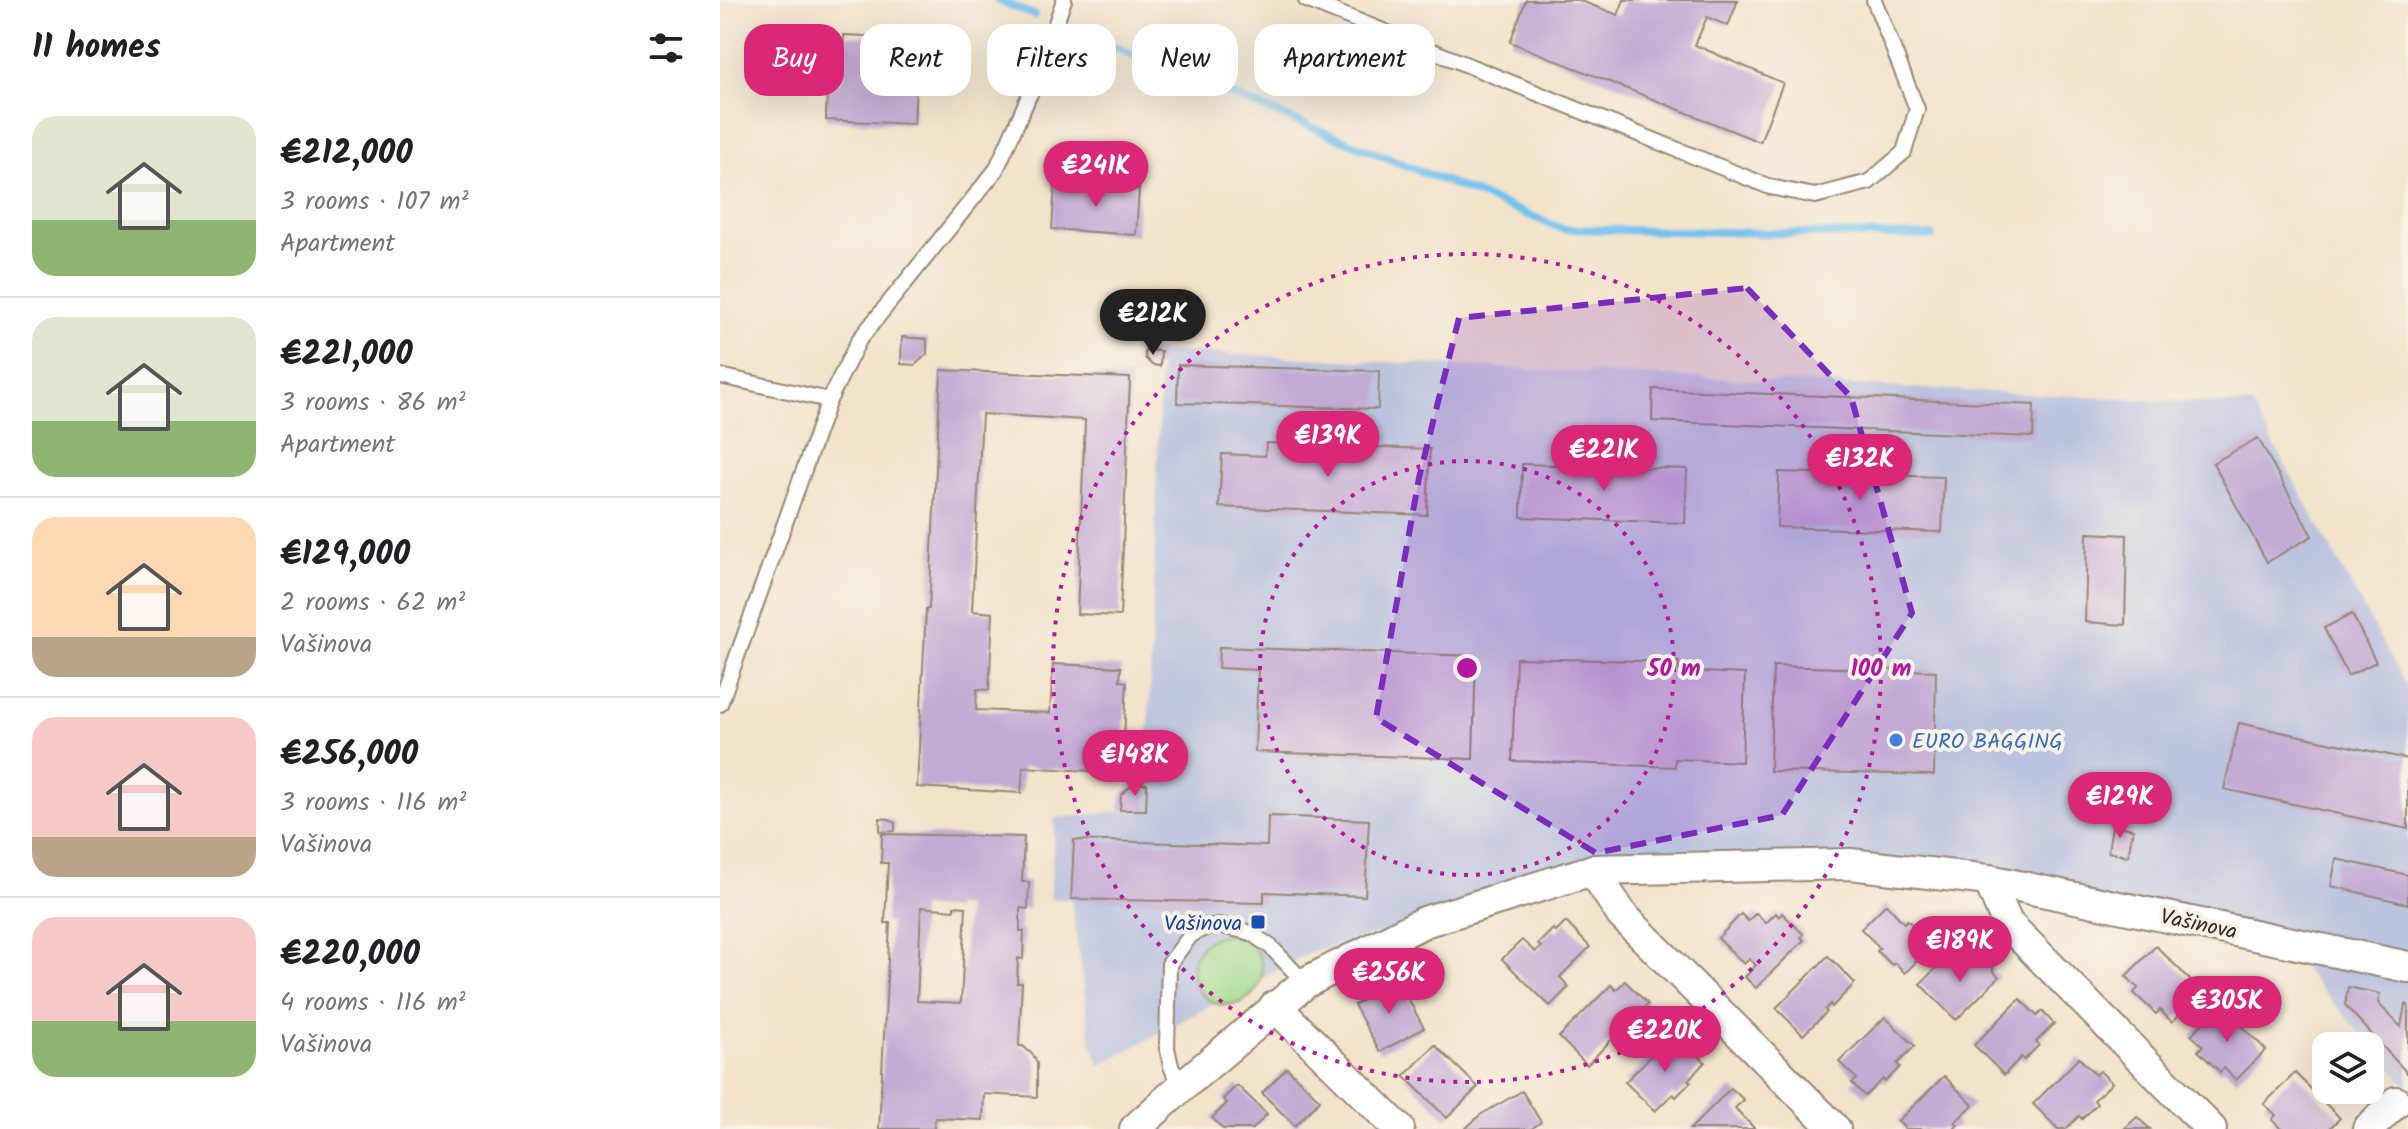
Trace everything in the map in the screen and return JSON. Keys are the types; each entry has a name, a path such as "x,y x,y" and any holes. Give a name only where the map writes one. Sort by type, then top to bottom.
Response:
{"street":[{"name":"Vašinova","path":"1135,1129 1305,983 1424,922 1593,870 1850,864 1989,880 2408,967"},
{"path":"1593,870 1622,915 1835,1129"},
{"path":"1989,880 2007,923 2211,1129"},
{"path":"1275,1006 1399,1129"},
{"path":"2368,1129 2396,1102"}],"lane":[{"path":"720,704 829,400 859,340 996,170 1037,78 1064,0"},
{"path":"1306,0 1770,187 1815,196 1869,182 1904,152 1917,109 1874,0"},
{"path":"720,376 829,400"},
{"path":"1180,1088 1167,1048 1169,964 1191,935 1206,927 1219,925 1251,933 1271,947 1305,983"}],"highlighted area":[{"path":"1747,288 1851,397 1912,613 1782,815 1596,853 1376,718 1419,478 1459,318"}],"shaded area":[{"path":"1161,351 2252,405 2408,689 2408,1087 2384,1060 2384,1032 2359,1032 2278,940 1989,880 1593,870 1424,922 1315,950 1100,1065 1091,1043 1071,899 1050,899 1055,818 1146,809"}],"green space":[{"path":"1227,935 1252,945 1262,970 1252,995 1227,1005 1202,995 1192,970 1202,945"}],"building":[{"path":"1526,0 1578,0 1618,15 1624,0 1738,0 1728,26 1707,17 1695,45 1783,83 1760,142 1510,42"},
{"path":"844,35 860,36 860,96 915,96 914,124 826,120 827,96 844,96"},
{"path":"1055,183 1139,189 1136,235 1052,229"},
{"path":"902,337 927,339 927,354 915,365 901,364"},
{"path":"1145,350 1161,351 1160,366 1152,365 1145,358"},
{"path":"1178,365 1379,371 1378,409 1177,403"},
{"path":"941,370 1130,378 1120,616 1077,614 1085,420 982,414 972,611 993,613 989,690 977,689 976,710 1050,713 1053,664 1121,667 1120,681 1127,682 1122,773 1023,767 1021,793 917,787"},
{"path":"1653,389 2034,405 2033,437 1652,421"},
{"path":"2258,438 2312,536 2267,562 2213,463"},
{"path":"1266,443 1430,449 1427,515 1219,507 1222,454 1265,456"},
{"path":"1522,464 1687,469 1685,523 1521,517"},
{"path":"1779,472 1944,477 1942,532 1777,527"},
{"path":"2087,533 2127,535 2125,625 2085,622"},
{"path":"2352,614 2376,662 2348,676 2324,628"},
{"path":"1219,647 1476,656 1473,759 1255,752 1258,670 1218,668"},
{"path":"1516,658 1679,662 1679,671 1745,674 1742,762 1675,759 1675,767 1512,761"},
{"path":"1773,666 1936,671 1934,775 1770,771"},
{"path":"2239,723 2408,759 2408,829 2224,789"},
{"path":"1133,784 1147,784 1146,810 1120,810 1121,795"},
{"path":"1268,816 1369,820 1365,896 1264,892 1264,903 1071,899 1074,840 1267,846"},
{"path":"880,818 895,823 895,831 880,832"},
{"path":"2112,825 2133,829 2128,856 2108,852"},
{"path":"882,834 1024,837 1022,882 1029,882 1028,909 1020,908 1020,931 1024,931 1023,959 1018,958 1017,983 1022,983 1019,1046 1033,1055 1037,1063 1037,1097 984,1094 983,1120 935,1118 934,1129 879,1129 890,923 885,923 888,863 881,863","holes":["954,906 966,907 961,1003 917,1001 921,907 954,910"]},
{"path":"2336,859 2408,875 2408,904 2331,886"},
{"path":"1886,904 1904,923 1907,920 1917,929 1914,932 1930,948 1905,973 1877,951 1880,948 1861,929"},
{"path":"1756,913 1766,923 1776,913 1779,917 1782,913 1803,934 1801,937 1804,940 1756,988 1745,977 1756,965 1749,959 1744,964 1718,938 1741,914 1748,921"},
{"path":"1566,922 1590,947 1560,977 1569,987 1550,1006 1502,959 1522,940 1535,952 1541,947 1538,944 1553,929 1556,932"},
{"path":"2156,946 2202,992 2172,1022 2160,1010 2156,1014 2134,993 2138,988 2126,976"},
{"path":"1974,952 1993,963 1993,971 1999,977 1956,1020 1920,984 1945,959 1955,970"},
{"path":"1828,956 1855,983 1832,1007 1830,1004 1825,1010 1827,1012 1803,1035 1776,1008"},
{"path":"1398,980 1424,1028 1380,1052 1354,1005"},
{"path":"1625,981 1648,1004 1636,1016 1641,1020 1620,1040 1616,1035 1587,1065 1559,1037 1611,985 1616,990"},
{"path":"2348,987 2380,994 2378,1003 2401,1027 2405,1004 2408,1005 2408,1074 2384,1048 2384,1032 2370,1032 2345,1005"},
{"path":"2020,999 2037,1016 2042,1011 2054,1024 2036,1042 2039,1045 2024,1060 2021,1057 2004,1075 1974,1045"},
{"path":"2221,1005 2266,1050 2236,1080 2224,1068 2220,1072 2198,1051 2203,1046 2191,1035"},
{"path":"1885,1017 1915,1046 1885,1082 1883,1079 1865,1096 1852,1083 1857,1079 1839,1062"},
{"path":"1671,1036 1688,1053 1698,1045 1695,1052 1705,1062 1676,1097 1673,1094 1655,1111 1625,1082"},
{"path":"1435,1045 1478,1087 1447,1118 1404,1076"},
{"path":"2079,1058 2096,1075 2100,1071 2112,1083 2094,1100 2097,1104 2082,1119 2079,1116 2066,1129 2058,1129 2033,1104"},
{"path":"1287,1068 1320,1100 1295,1126 1262,1093"},
{"path":"2295,1073 2312,1090 2312,1104 2326,1104 2340,1118 2329,1129 2281,1129 2272,1120 2276,1115 2264,1104"},
{"path":"1944,1076 1973,1105 1955,1122 1958,1125 1954,1129 1905,1129 1898,1121"},
{"path":"1237,1085 1267,1114 1253,1129 1223,1129 1212,1118 1227,1103 1223,1099"},
{"path":"1731,1088 1744,1100 1735,1108 1755,1129 1690,1129"},
{"path":"1522,1091 1541,1122 1531,1129 1465,1129 1480,1115"},
{"path":"2137,1117 2150,1129 2124,1129"}],"waterway":[{"path":"997,0 1034,15"},
{"path":"1116,48 1563,229 1932,236"}],"place":[{"name":"EURO BAGGING","path":"1896,740"},
{"name":"Vašinova","path":"1258,922"}]}
